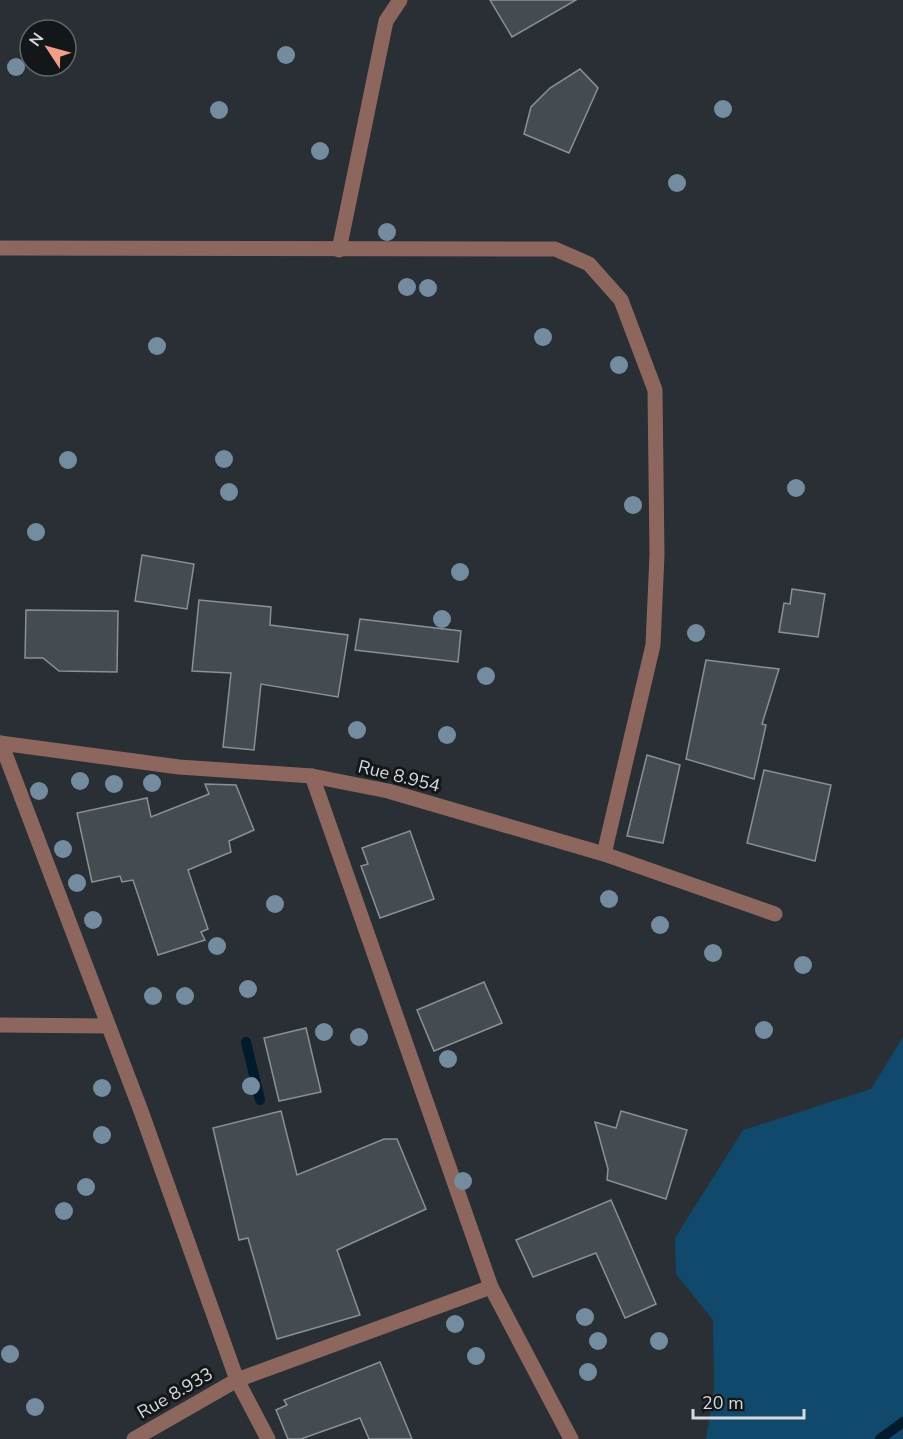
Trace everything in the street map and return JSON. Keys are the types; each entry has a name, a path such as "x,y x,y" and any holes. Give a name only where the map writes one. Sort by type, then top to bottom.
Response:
{"street":[{"path":"339,250 386,21 400,0"},
{"path":"0,248 555,249 589,264 621,300 656,390 657,555 653,645 604,854"},
{"path":"1,743 141,1111 237,1380 268,1439"},
{"name":"Rue 8.954","path":"1,743 179,767 312,776 388,791 604,854 775,914"},
{"path":"312,776 491,1287 571,1439"},
{"path":"0,1025 108,1026"},
{"name":"Rue 8.933","path":"134,1439 237,1380 491,1287"}],"shaded area":[{"path":"903,1037 903,1439 706,1439 714,1389 713,1320 676,1274 675,1238 743,1130 871,1089"}],"building":[{"path":"490,0 576,0 512,37"},
{"path":"580,69 598,88 569,153 524,134 531,107 550,88"},
{"path":"142,555 194,564 187,609 135,601"},
{"path":"792,589 825,594 818,637 779,632 784,603 790,604"},
{"path":"199,600 271,607 270,625 348,635 338,697 261,684 254,750 223,747 231,673 192,671"},
{"path":"26,610 118,611 117,672 59,671 43,658 25,658"},
{"path":"360,619 461,631 458,662 355,650"},
{"path":"706,660 779,669 762,724 766,725 754,779 686,759"},
{"path":"647,755 680,765 663,843 627,836"},
{"path":"764,770 831,785 815,861 747,843"},
{"path":"205,784 236,785 254,830 229,841 231,852 188,870 208,929 201,932 205,940 158,955 133,880 122,882 120,876 92,882 77,813 147,798 151,817 209,794"},
{"path":"410,831 434,899 380,918 361,866 368,864 362,848"},
{"path":"484,982 502,1023 434,1051 417,1010"},
{"path":"306,1028 321,1092 279,1101 264,1038"},
{"path":"281,1111 297,1175 384,1139 397,1139 426,1209 337,1250 360,1315 277,1339 248,1238 239,1240 213,1128"},
{"path":"621,1111 687,1130 666,1199 607,1180 608,1169 595,1122 616,1128"},
{"path":"611,1200 656,1304 625,1318 596,1253 533,1277 516,1240"},
{"path":"380,1362 412,1439 369,1439 360,1418 301,1439 288,1439 276,1410 287,1405 284,1400"}],"waterway":[{"path":"246,1042 260,1100"},
{"path":"880,1439 903,1422"}]}
